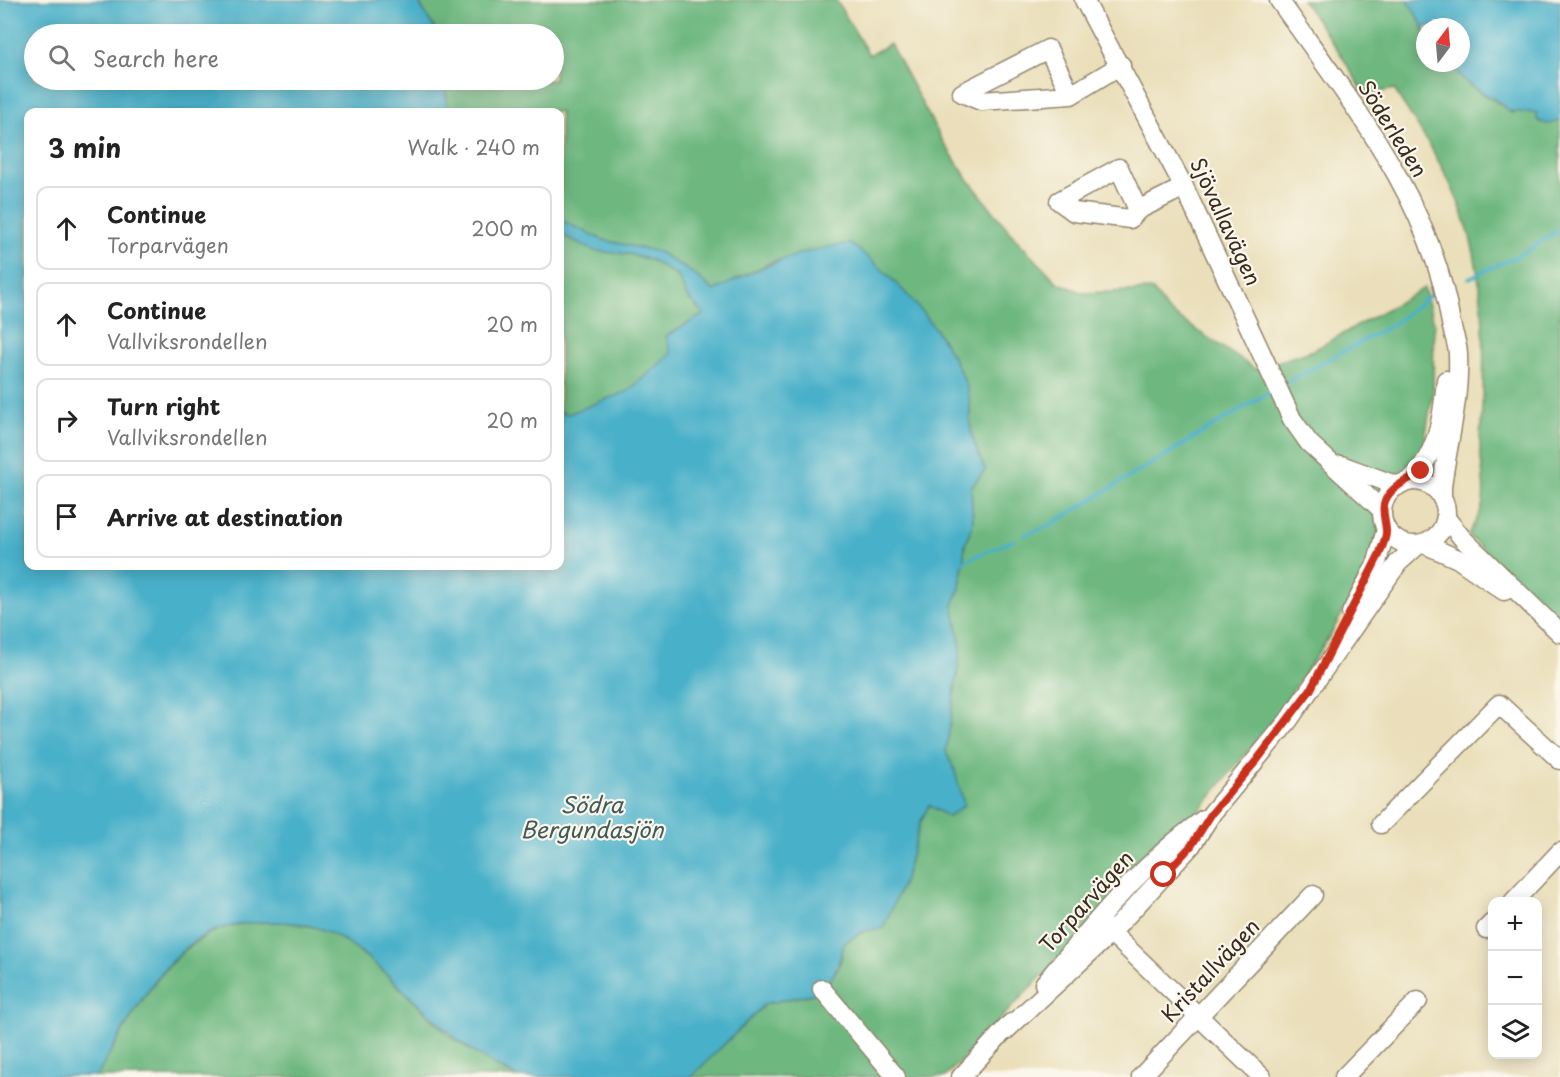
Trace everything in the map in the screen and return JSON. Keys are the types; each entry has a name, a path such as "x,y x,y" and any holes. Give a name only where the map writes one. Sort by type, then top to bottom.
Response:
{"street":[{"name":"Sjövallavägen","path":"1084,0 1184,187 1292,419 1303,435 1382,510"},
{"name":"Söderleden","path":"1279,0 1389,158 1424,229 1447,295 1458,349 1458,386 1442,486 1442,499"},
{"path":"1071,95 1048,49 962,93 981,101 1071,95 1120,65"},
{"path":"1138,210 1184,187"},
{"name":"Söderleden","path":"1403,484 1421,471 1439,427 1452,328"},
{"name":"Sjövallavägen","path":"1329,459 1403,484"},
{"path":"1540,616 1458,559 1421,544 1400,542 1386,529 1382,510 1386,498 1403,484 1428,485 1442,499 1446,518 1462,538 1560,633"},
{"path":"1421,544 1438,534 1446,518"},
{"name":"Torparvägen","path":"1311,689 1372,572 1386,529"},
{"name":"Torparvägen","path":"961,1077 1104,927 1191,846 1212,813 1257,760 1311,689 1398,563 1421,544"},
{"path":"1381,824 1499,704 1558,755"},
{"path":"1518,897 1560,852"},
{"name":"Kristallvägen","path":"1141,1077 1313,895"},
{"path":"1104,927 1262,1077"},
{"path":"822,989 896,1077"},
{"path":"1344,1077 1418,1001"}],"green space":[{"path":"417,0 836,0 869,55 890,44 942,140 965,175 1013,236 1057,282 1083,293 1153,290 1167,310 1255,369 1314,350 1424,288 1434,323 1433,392 1423,449 1412,469 1381,493 1375,511 1379,533 1374,557 1329,637 1275,717 1197,814 945,1077 691,1077 765,1004 816,993 839,968 844,943 864,931 905,878 920,823 929,805 955,771 946,752 961,647 953,605 960,588 965,545 973,522 971,487 985,470 971,431 968,390 957,365 946,345 918,307 885,272 851,244 774,261 714,291 694,274 625,245 603,240 564,222 564,108 448,108 446,90 564,90 564,24 432,24"},
{"path":"1302,0 1408,0 1418,18 1416,18 1416,72 1457,72 1471,87 1511,113 1528,111 1538,114 1539,122 1560,121 1560,622 1468,535 1481,510 1484,494 1480,446 1484,350 1480,289 1468,231 1459,204 1437,159 1394,89 1365,95 1340,53"},
{"path":"564,236 595,251 629,254 651,260 678,277 687,297 704,314 690,323 671,354 628,391 568,415 564,414"},
{"path":"285,922 327,929 372,961 452,1038 518,1077 93,1077 97,1076 154,983 191,945 214,932 239,923"}],"water":[{"name":"Södra Bergundasjön","path":"0,0 417,0 432,24 24,24 24,90 446,90 448,108 24,108 24,570 564,570 564,413 568,414 628,391 671,354 666,336 704,314 687,296 678,276 651,260 629,254 595,251 564,236 564,222 603,240 659,252 694,274 714,291 780,260 814,250 851,244 885,273 918,307 946,345 966,385 970,402 971,431 985,470 971,487 973,522 965,545 960,588 953,605 961,647 946,752 955,771 964,805 948,817 929,805 920,823 905,878 883,928 864,931 844,943 835,971 822,988 816,993 765,1004 691,1077 518,1077 476,1054 458,1040 373,962 337,936 313,927 286,922 243,924 225,927 200,938 168,965 141,1001 97,1076 0,1077"},
{"path":"1408,0 1560,0 1560,121 1547,124 1537,120 1537,113 1508,111 1462,77 1458,72 1470,72 1470,18 1418,18"}],"waterway":[{"path":"1469,278 1524,253 1560,229"},
{"path":"1282,385 1392,325 1432,294"},
{"path":"1025,535 1050,525 1273,390"},
{"path":"962,562 1014,540"}],"route":[{"path":"1164,875 1191,846 1212,813 1257,760 1311,689 1363,591 1380,553 1386,529 1382,510 1386,498 1394,489 1408,482 1421,471"}]}
